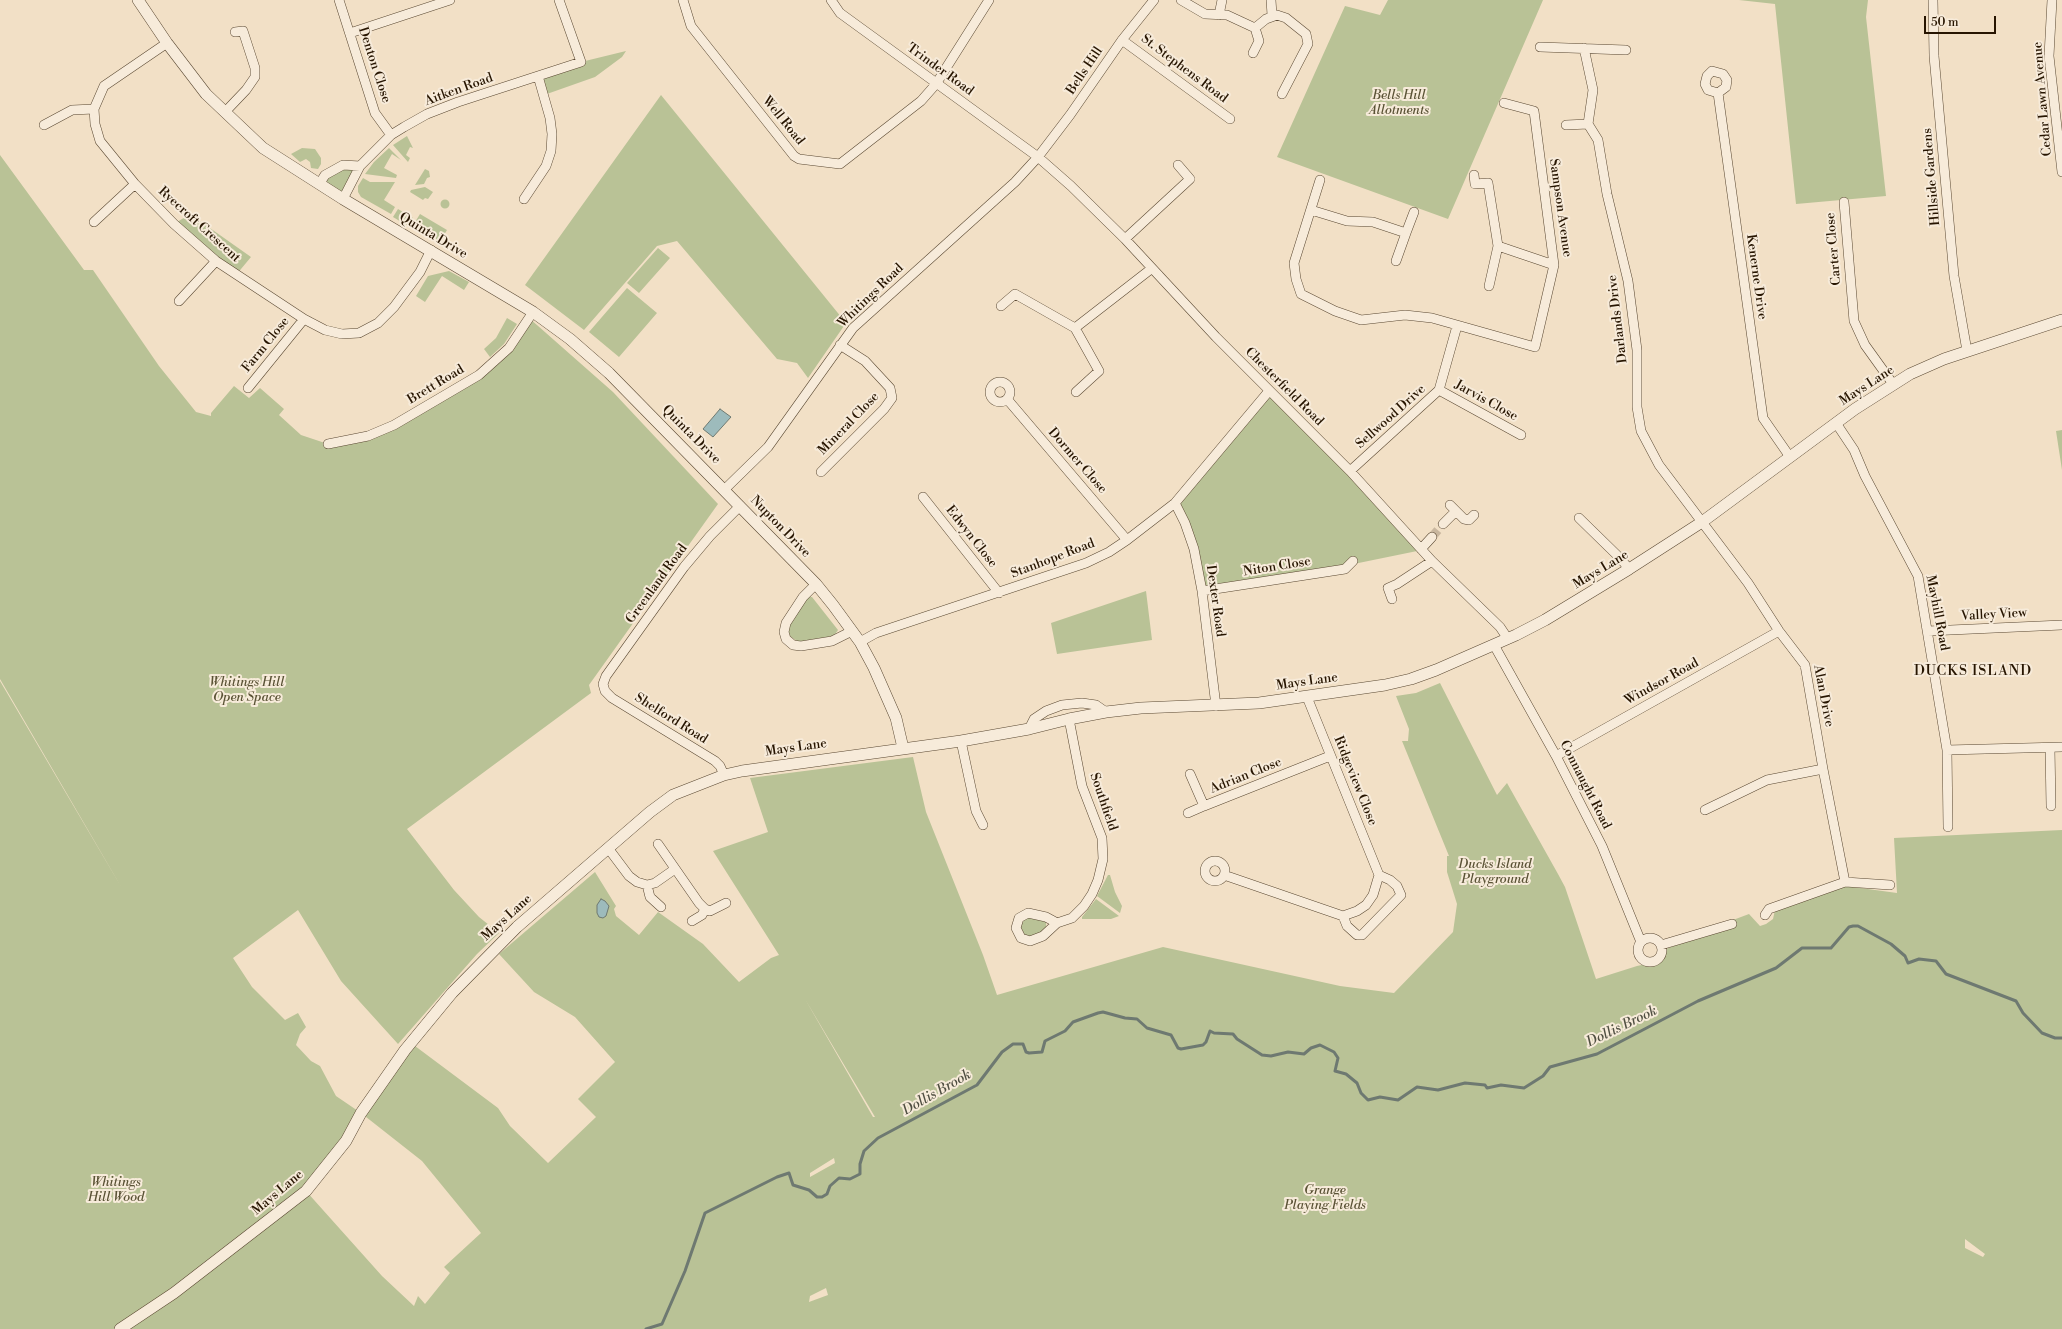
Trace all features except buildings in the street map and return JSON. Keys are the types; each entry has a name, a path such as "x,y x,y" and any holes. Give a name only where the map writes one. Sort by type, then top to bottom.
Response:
{"street":[{"name":"Quinta Drive","path":"138,0 167,43 206,94 263,148 308,178 320,183 343,199 533,312 571,339 610,373 725,489"},
{"name":"Denton Close","path":"339,0 375,113 391,135"},
{"path":"350,33 449,0"},
{"name":"Aitken Road","path":"343,199 360,166 391,135 427,114 458,102 581,62 559,0"},
{"name":"Trinder Road","path":"831,0 840,14 1038,157"},
{"name":"Well Road","path":"685,1 691,26 794,156 799,160 840,164 845,162 912,109 936,84 988,0"},
{"name":"Bells Hill","path":"1038,157 1070,116 1122,40 1154,0"},
{"path":"1181,0 1205,14 1227,15 1255,28 1259,41 1253,53"},
{"path":"1219,15 1222,0"},
{"path":"1271,0 1272,15"},
{"name":"Hillside Gardens","path":"1933,0 1934,56 1954,276 1967,351"},
{"name":"Cedar Lawn Avenue","path":"2052,0 2049,56 2062,172"},
{"path":"1255,28 1272,15 1286,18 1303,30 1308,39 1308,44 1282,94"},
{"path":"225,112 246,90 255,77 255,68 243,31 234,32"},
{"name":"St. Stephens Road","path":"1122,40 1230,120"},
{"path":"44,125 72,110 94,109 104,86 167,43"},
{"path":"1540,47 1626,50"},
{"path":"1566,125 1588,124 1593,90 1584,48"},
{"path":"524,199 546,166 551,151 552,134 550,118 538,76"},
{"name":"Kenerne Drive","path":"1718,93 1762,418 1766,426 1790,457"},
{"name":"Sampson Avenue","path":"1457,326 1535,347 1554,265 1534,111 1504,103"},
{"name":"Ryecroft Crescent","path":"94,109 95,124 100,141 135,184 174,224 216,261 304,319 325,330 342,334 359,333 378,323 394,307 420,272 430,250"},
{"name":"Darlands Drive","path":"1588,124 1598,140 1607,194 1628,281 1637,350 1637,407 1641,431 1659,465 1702,522"},
{"name":"Chesterfield Road","path":"1038,157 1124,238 1151,269 1269,391 1350,471 1432,561 1500,627 1508,639"},
{"name":"Whitings Road","path":"725,489 768,447 840,345 865,317 1015,182 1038,157"},
{"path":"320,183 325,175 343,165 360,166"},
{"path":"1124,238 1190,179 1178,165"},
{"path":"1474,174 1475,184 1488,183 1498,246 1489,286"},
{"path":"1320,180 1294,263 1296,279 1301,294 1334,311 1361,320 1405,315 1432,318 1457,326"},
{"path":"94,222 135,184"},
{"name":"Carter Close","path":"1844,202 1854,321 1857,329 1893,384"},
{"path":"1311,210 1347,221 1373,222 1406,233"},
{"path":"1396,261 1414,212"},
{"path":"1498,246 1554,265"},
{"path":"179,301 216,261"},
{"path":"1075,328 1151,269"},
{"path":"1001,306 1015,294 1075,328 1099,371 1076,392"},
{"name":"Brett Road","path":"328,444 368,436 394,425 479,375 509,348 533,312"},
{"name":"Farm Close","path":"248,388 304,319"},
{"name":"Mays Lane","path":"120,1329 174,1293 306,1191 346,1141 361,1113 405,1050 452,993 505,938 666,799 724,775 788,764 961,741 1029,729 1106,712 1141,708 1216,706 1307,697 1411,679 1508,639 1545,620 1629,569 1702,522 1836,423 1893,384 1928,366 1967,351 2062,320"},
{"name":"Sellwood Drive","path":"1350,471 1440,390 1457,326"},
{"name":"Mineral Close","path":"821,472 884,409 892,398 890,388 865,361 840,345"},
{"name":"Jarvis Close","path":"1440,390 1521,435"},
{"name":"Stanhope Road","path":"860,642 876,633 1086,563 1127,540 1175,503 1269,391"},
{"name":"Dormer Close","path":"1007,399 1127,540"},
{"name":"Mayhill Road","path":"1836,423 1854,450 1864,476 1918,576 1947,750 1948,827"},
{"name":"Nupton Drive","path":"725,489 816,584 860,642 874,668 896,718 903,748"},
{"name":"Edwyn Close","path":"923,497 998,593"},
{"name":"Dexter Road","path":"1175,503 1185,523 1194,549 1202,591 1216,706"},
{"name":"Greenland Road","path":"603,684 606,676 684,568 710,536 740,506"},
{"path":"1444,524 1453,508 1464,519 1469,520 1474,515"},
{"path":"1579,518 1621,558 1629,569"},
{"name":"Alan Drive","path":"1702,522 1748,582 1779,631 1805,665 1845,882"},
{"path":"1421,549 1432,537"},
{"name":"Niton Close","path":"1202,591 1345,569 1353,561"},
{"path":"1392,599 1388,588 1397,584 1432,561"},
{"path":"816,584 803,597 786,623 784,632 786,639 793,645 801,646 832,641 852,631"},
{"name":"Valley View","path":"1928,631 2062,625"},
{"name":"Windsor Road","path":"1556,756 1779,631"},
{"name":"Connaught Road","path":"1494,645 1556,756 1602,846 1642,942 1638,949 1640,956 1646,961 1651,962 1659,958 1661,954 1661,945"},
{"name":"Shelford Road","path":"603,684 605,691 612,698 715,761 720,766 724,775"},
{"name":"Ridgeview Close","path":"1307,697 1379,875"},
{"path":"1029,729 1034,719 1046,711 1062,705 1082,703 1096,705 1106,712"},
{"name":"Southfield","path":"1057,923 1072,918 1084,906 1098,880 1103,859 1102,838 1082,786 1069,719"},
{"path":"961,741 976,811 982,825"},
{"path":"1947,750 2062,747"},
{"path":"2050,748 2051,806"},
{"name":"Adrian Close","path":"1190,774 1204,806 1330,756"},
{"path":"1705,810 1767,780 1823,769"},
{"path":"1188,813 1204,806"},
{"path":"658,844 699,903 710,911 726,903"},
{"path":"608,848 629,876 637,882 647,885 655,883 675,868"},
{"path":"1224,875 1343,916 1357,911 1366,905 1373,895 1379,875 1390,880 1397,886 1401,895 1362,935 1357,935 1347,926 1343,916"},
{"path":"1765,915 1769,909 1845,882 1890,885"},
{"path":"647,885 650,897 661,907"},
{"path":"692,921 702,915 706,909"},
{"path":"1642,942 1652,938 1661,945 1732,924"}],"green space":[{"name":"Bells Hill Allotments","path":"1388,0 1543,0 1448,219 1277,157 1345,6 1380,15"},
{"path":"1739,0 1868,0 1866,17 1886,196 1796,204 1775,4"},
{"path":"626,51 622,57 595,77 544,95 538,76 581,62"},
{"path":"661,95 846,323 808,378 797,363 777,359 677,241 657,246 584,330 525,285"},
{"path":"407,136 413,148 410,147 406,155 410,158 408,162 393,145"},
{"path":"302,148 315,149 321,158 321,164 318,169 311,168 310,162 306,159 300,162 291,154"},
{"path":"389,148 401,160 392,154 384,168 397,175 396,178 365,174 374,162"},
{"path":"0,155 84,270 93,270 159,366 196,412 211,416 211,413 234,386 249,398 260,388 284,409 279,415 301,435 328,444 368,436 479,375 529,318 613,392 718,504 589,685 591,693 407,829 454,890 479,917 499,933 477,954 398,1044 341,981 298,910 233,958 252,987 285,1020 298,1013 306,1027 300,1034 296,1045 311,1061 320,1066 336,1096 361,1113 411,1043 498,1108 510,1126 548,1163 596,1117 578,1099 615,1062 575,1017 534,992 499,954 595,872 616,906 614,909 616,916 639,935 658,912 703,944 739,982 771,958 779,955 713,851 768,832 750,778 913,757 926,812 983,955 997,995 1163,947 1340,986 1394,993 1453,932 1457,904 1447,872 1447,856 1449,856 1402,741 1408,741 1409,729 1396,696 1416,693 1440,683 1497,795 1507,783 1565,887 1596,979 1655,962 1668,948 1735,925 1733,920 1749,914 1760,926 1766,924 1773,919 1775,910 1846,886 1897,893 1894,838 2062,830 2062,1329 0,1329 0,681 123,890 0,679","holes":["805,999 875,1117 873,1117","361,1113 422,1161 481,1233 444,1267 450,1273 425,1304 418,1296 414,1306 382,1276 306,1191","834,1158 835,1163 810,1177 810,1173","1965,1239 1985,1254 1983,1257 1965,1248","826,1288 828,1295 809,1302 810,1296"]},
{"path":"343,165 360,166 344,197 320,183"},
{"path":"425,169 429,171 430,177 427,178 424,184 415,185"},
{"path":"363,178 370,182 395,182 384,200 395,207 391,214 361,197 358,192 358,186"},
{"path":"425,187 433,192 428,199 425,198 423,200 410,192 411,190"},
{"path":"443,200 447,200 449,204 447,208 443,208 441,206 441,202"},
{"path":"398,209 413,218 408,226 393,217"},
{"path":"190,214 251,257 236,275 174,224"},
{"path":"420,214 447,230 439,243 412,227"},
{"path":"658,248 670,258 639,293 627,283"},
{"path":"449,271 469,282 464,290 442,276 425,302 416,296 428,276"},
{"path":"627,288 657,313 619,357 589,332"},
{"path":"507,318 517,324 504,344 490,357 484,349 496,338"},
{"path":"1269,391 1422,550 1256,584 1202,591 1175,503"},
{"path":"2062,430 2062,470 2056,431"},
{"path":"1146,591 1152,640 1057,654 1051,623"},
{"path":"808,597 812,597 838,630 834,636 799,642 789,636 788,628"},
{"path":"1108,875 1110,875 1115,892 1122,906 1120,913 1097,896"},
{"path":"1096,899 1119,916 1111,919 1082,919"},
{"path":"1030,917 1046,922 1046,927 1043,933 1030,938 1023,935 1020,927 1025,918"}],"water":[{"path":"720,409 731,417 713,437 703,429"},
{"path":"601,899 609,906 606,916 603,918 599,917 597,913 597,905"}],"waterway":[{"name":"Dollis Brook","path":"646,1329 662,1324 685,1271 705,1213 777,1177 789,1173 793,1185 809,1190 817,1197 822,1197 827,1194 830,1186 839,1178 850,1179 860,1174 860,1164 864,1151 878,1138 977,1085 1002,1052 1013,1044 1023,1044 1026,1052 1029,1053 1042,1052 1045,1041 1065,1031 1073,1022 1098,1013 1103,1012 1125,1018 1137,1019 1147,1028 1171,1035 1178,1048 1181,1049 1203,1045 1206,1042 1210,1031 1214,1033 1233,1034 1237,1039 1262,1055 1271,1056 1288,1052 1304,1054 1311,1048 1320,1045 1334,1052 1338,1058 1335,1071 1346,1074 1357,1083 1361,1093 1368,1100 1380,1097 1398,1100 1417,1087 1438,1090 1465,1083 1485,1085 1487,1088 1501,1085 1524,1088 1543,1076 1550,1067 1597,1054 1698,1001 1776,968 1802,948 1831,948 1849,927 1858,926 1891,944 1905,956 1908,963 1919,959 1936,961 1946,974 2016,1001 2023,1013 2042,1033 2055,1038 2062,1038"}],"tunnel":[{"path":"1432,537 1443,524"}],"district":[{"name":"DUCKS ISLAND","path":"1973,672"}],"park label":[{"name":"Whitings Hill Open Space","path":"247,690"},
{"name":"Ducks Island Playground","path":"1495,872"},
{"name":"Whitings Hill Wood","path":"116,1190"},
{"name":"Grange Playing Fields","path":"1325,1198"}]}
